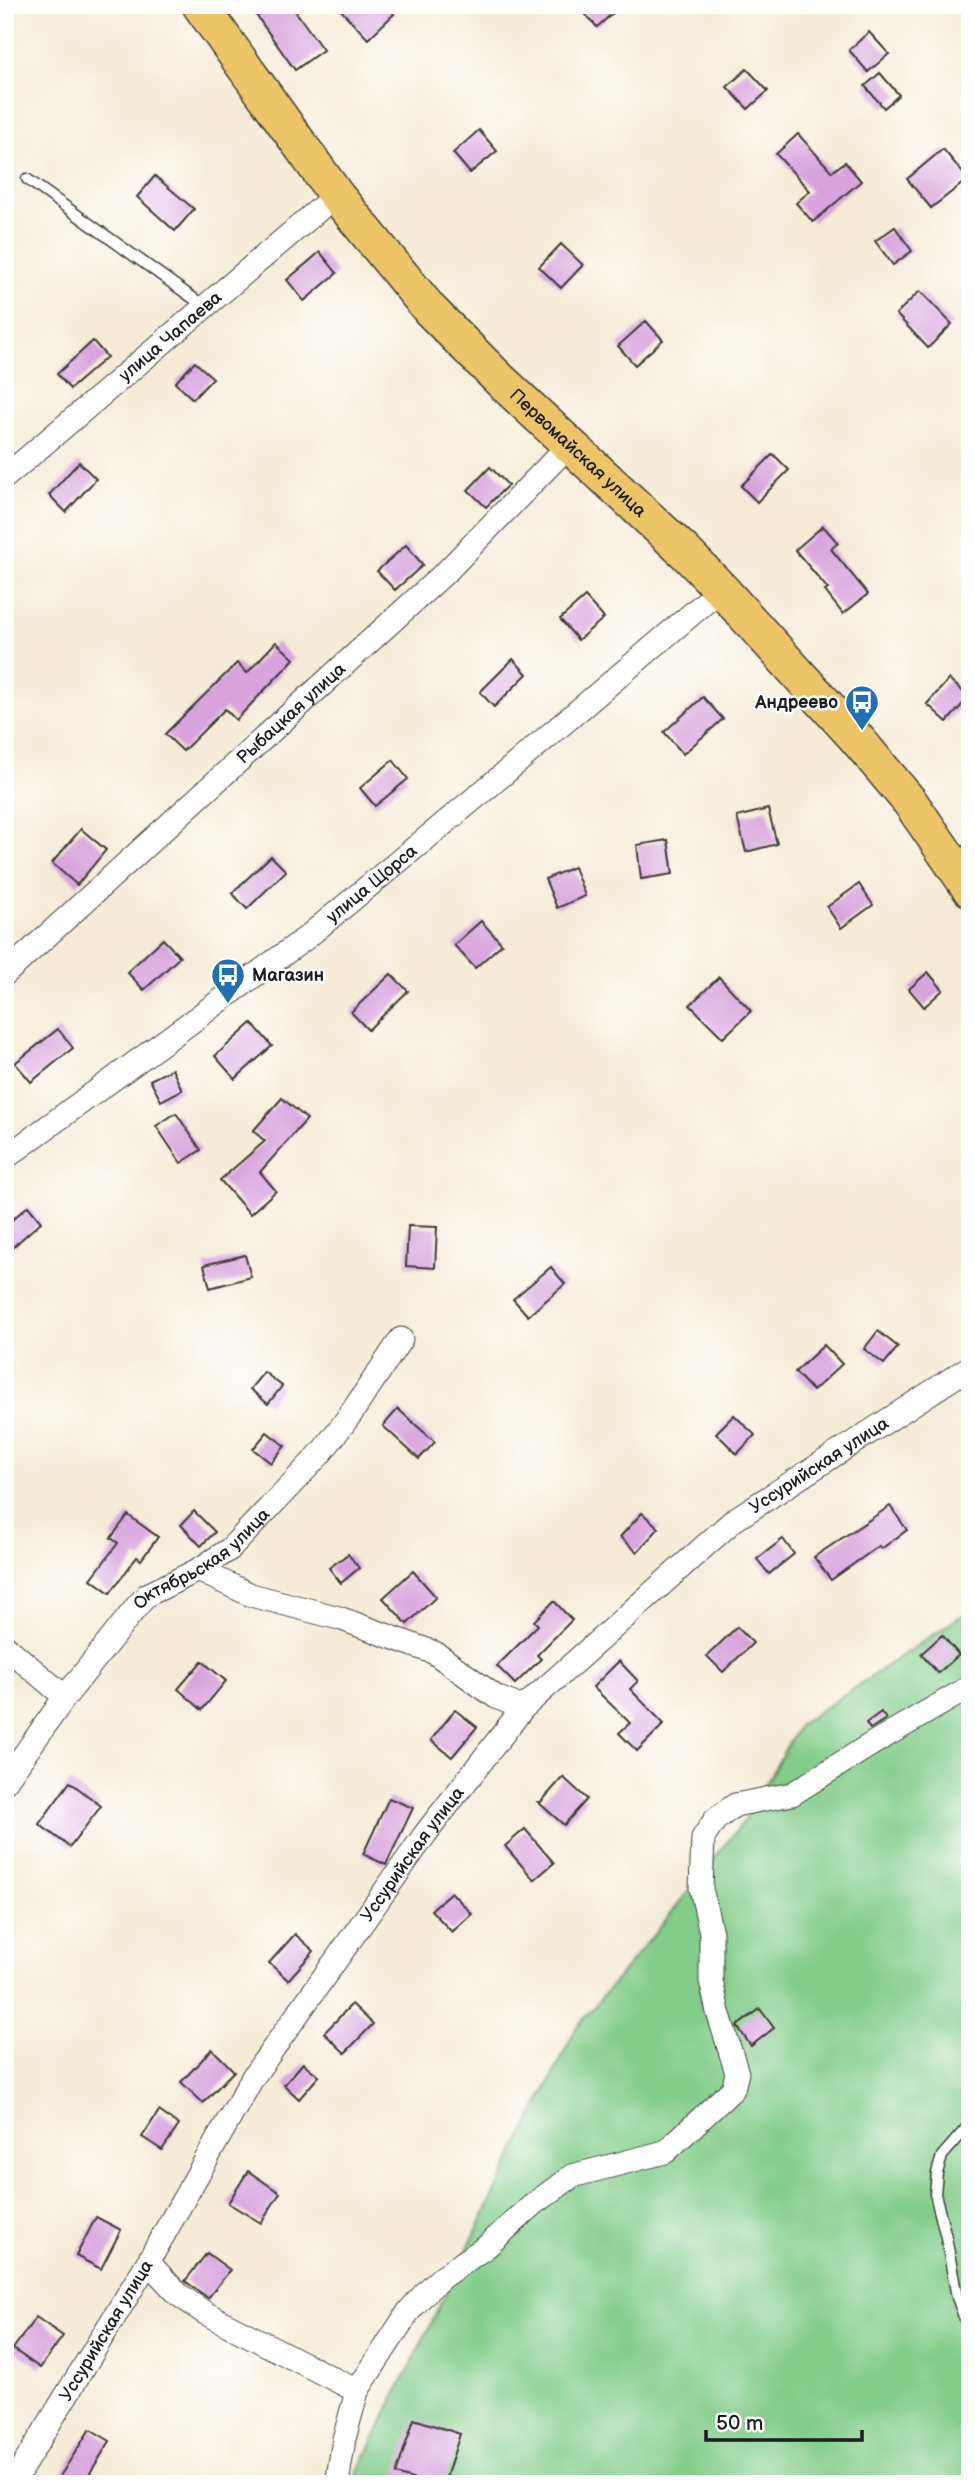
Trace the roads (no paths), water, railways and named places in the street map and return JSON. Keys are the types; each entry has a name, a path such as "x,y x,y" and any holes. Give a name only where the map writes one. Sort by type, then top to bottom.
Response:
{"main road":[{"name":"Первомайская улица","path":"200,5 336,195 430,310 721,589 858,739 910,802 970,889"}],"street":[{"name":"улица Чапаева","path":"5,477 336,195"},
{"name":"Рыбацкая улица","path":"5,974 448,570 570,444"},
{"name":"улица Щорса","path":"5,1158 306,938 721,589"},
{"name":"Октябрьская улица","path":"5,1782 65,1696 119,1627 148,1595 198,1570 230,1549 321,1452 350,1415 401,1339"},
{"name":"Уссурийская улица","path":"12,2484 148,2262 253,2077 426,1833 523,1708 734,1520 970,1367"},
{"path":"198,1570 251,1595 340,1618 435,1653 496,1697 523,1708"},
{"path":"5,1646 65,1696"},
{"path":"337,2484 344,2439 357,2391 409,2311 442,2277 486,2247 534,2204 572,2176 665,2152 733,2089 737,2073 711,1981 710,1933 701,1888 703,1838 715,1820 734,1805 792,1794 874,1742 970,1687"},
{"path":"148,2262 179,2295 205,2313 357,2391"}],"lane":[{"path":"27,179 204,306"},
{"path":"970,2124 942,2156 935,2194 957,2297 967,2325 970,2375"}],"place":[{"name":"Андреево","path":"862,732"},
{"name":"Магазин","path":"228,1005"}]}
